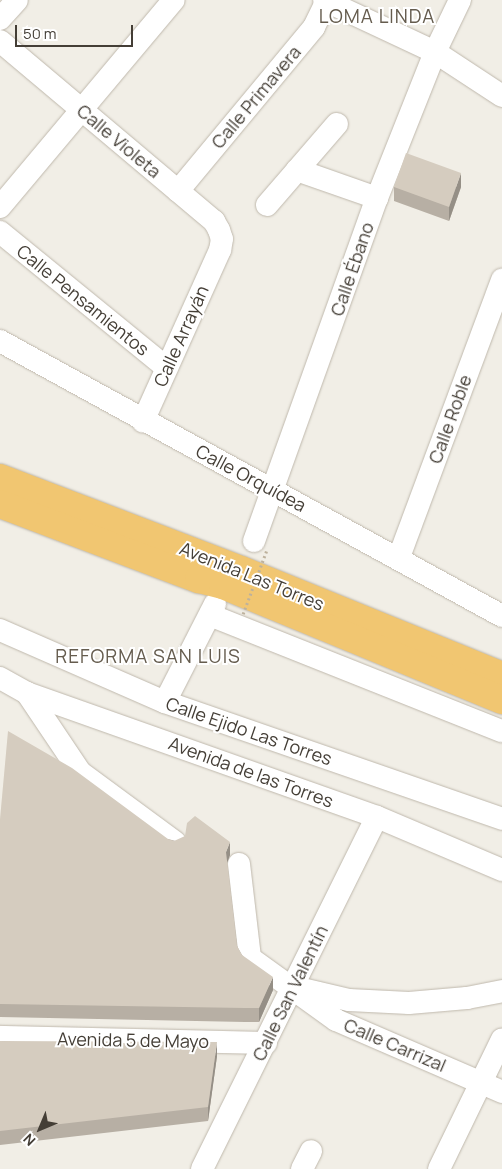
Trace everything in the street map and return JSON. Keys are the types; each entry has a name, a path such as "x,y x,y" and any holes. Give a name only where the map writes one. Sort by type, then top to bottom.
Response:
{"highway":[{"name":"Avenida Las Torres","path":"0,478 241,570 502,676"},
{"name":"Avenida Las Torres","path":"0,504 200,579 223,585 502,700"}],"street":[{"path":"0,19 17,0"},
{"path":"0,207 174,0"},
{"path":"326,0 435,52 502,96"},
{"name":"Calle Primavera","path":"178,191 314,28 326,0"},
{"name":"Calle Ébano","path":"260,545 274,490 377,198 435,52 460,0"},
{"name":"Calle Violeta","path":"0,41 214,221 222,239 220,250"},
{"path":"267,205 336,124"},
{"path":"298,170 377,198"},
{"name":"Calle Pensamientos","path":"0,232 167,368"},
{"name":"Calle Arrayán","path":"143,422 220,250"},
{"name":"Calle Roble","path":"399,557 502,280"},
{"name":"Calle Orquídea","path":"0,341 143,422 399,557 502,616"},
{"path":"165,702 212,610 502,731"},
{"name":"Calle Ejido Las Torres","path":"0,630 165,702 502,819"},
{"name":"Avenida de las Torres","path":"0,678 27,693 377,817 502,870"},
{"path":"27,693 80,772 175,842"},
{"name":"Calle San Valentín","path":"202,1169 377,817"},
{"name":"Calle Carrizal","path":"239,864 250,958 294,987 336,1020 502,1092"},
{"path":"294,987 349,1000 409,1003 467,998 502,991"},
{"name":"Avenida 5 de Mayo","path":"0,1037 266,1043"},
{"path":"438,1169 502,1038"}],"path":[{"path":"243,614 260,545"}],"building":[{"path":"406,153 461,173 449,207 394,187"},
{"path":"8,731 72,768 168,839 174,841 185,836 187,823 195,816 230,842 226,852 237,946 242,955 273,977 259,1008 0,1004 0,819"},
{"path":"0,1041 217,1042 208,1107 0,1131"}],"district":[{"name":"LOMA LINDA","path":"377,17"},
{"name":"REFORMA SAN LUIS","path":"148,657"}]}
